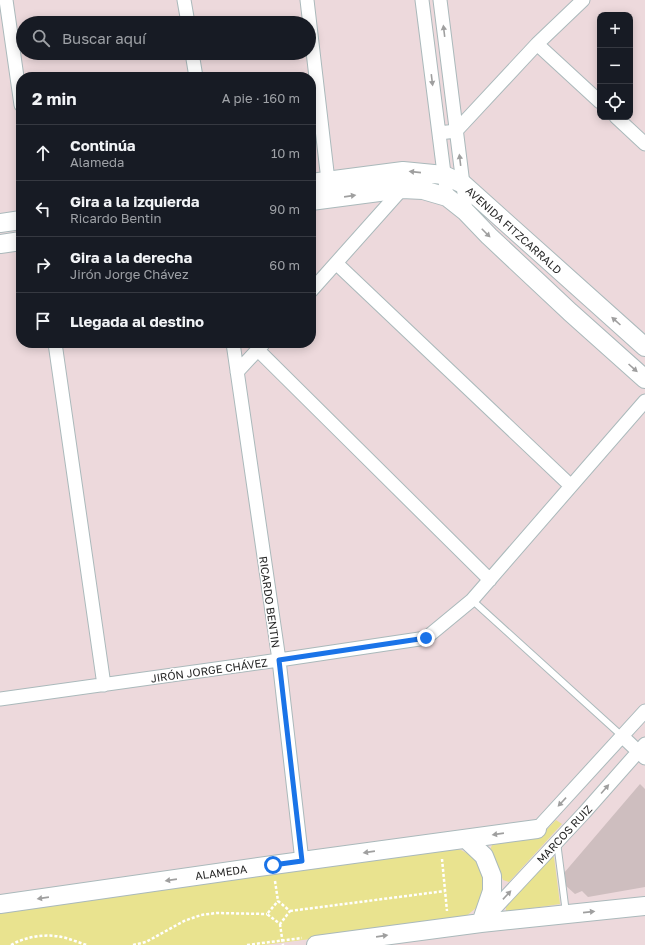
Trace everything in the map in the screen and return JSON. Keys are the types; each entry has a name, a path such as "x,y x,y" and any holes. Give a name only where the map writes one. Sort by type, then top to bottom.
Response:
{"street":[{"path":"6,0 16,72"},
{"path":"184,0 187,16"},
{"path":"307,0 308,16"},
{"path":"323,188 423,190 447,197 422,0"},
{"path":"440,0 466,212"},
{"path":"439,133 456,131 537,44 582,0"},
{"path":"537,44 597,99"},
{"path":"193,60 195,72"},
{"path":"312,60 313,72"},
{"path":"316,106 323,188 316,196"},
{"path":"619,120 645,144"},
{"name":"AVENIDA FITZCARRALD","path":"323,188 403,171 444,175 463,184 645,347"},
{"path":"316,285 402,189"},
{"name":"AVENIDA FITZCARRALD","path":"447,197 466,212 570,312 645,379"},
{"path":"0,223 16,221"},
{"path":"0,244 16,242"},
{"path":"336,263 571,486"},
{"path":"57,348 104,685"},
{"name":"RICARDO BENTIN","path":"234,348 279,660 302,861"},
{"path":"237,372 259,348"},
{"path":"263,348 490,580"},
{"name":"JIRÓN JORGE CHÁVEZ","path":"0,699 426,638 472,600 645,400"},
{"path":"537,829 645,711"},
{"path":"622,736 643,751"},
{"name":"MARCOS RUIZ","path":"481,923 643,751"},
{"name":"ALAMEDA","path":"0,904 537,829"},
{"path":"466,839 484,856 492,876 492,891 481,923"},
{"path":"316,945 481,923 645,906"}],"lane":[{"path":"472,600 622,736"},
{"path":"557,841 566,914"}],"path":[{"path":"440,842 449,927"},
{"path":"268,914 278,902 290,911 445,891"},
{"path":"280,924 290,911"},
{"path":"133,945 146,942 184,921 201,915 217,913 268,914 280,924 283,945"},
{"path":"11,945 30,937 46,936 65,938 87,945"}],"shaded area":[{"path":"556,820 562,824 509,882 503,880 490,850 492,845 526,838 544,832"},
{"path":"447,848 461,850 477,859 484,875 484,893 476,908 465,917 450,921 264,945 0,945 0,907"},
{"path":"550,857 554,857 560,904 506,912 506,907"}],"building":[{"path":"640,784 645,789 645,887 588,897 582,891 575,894 565,885 564,873"}],"route":[{"path":"273,865 302,861 279,660 426,638"}]}
